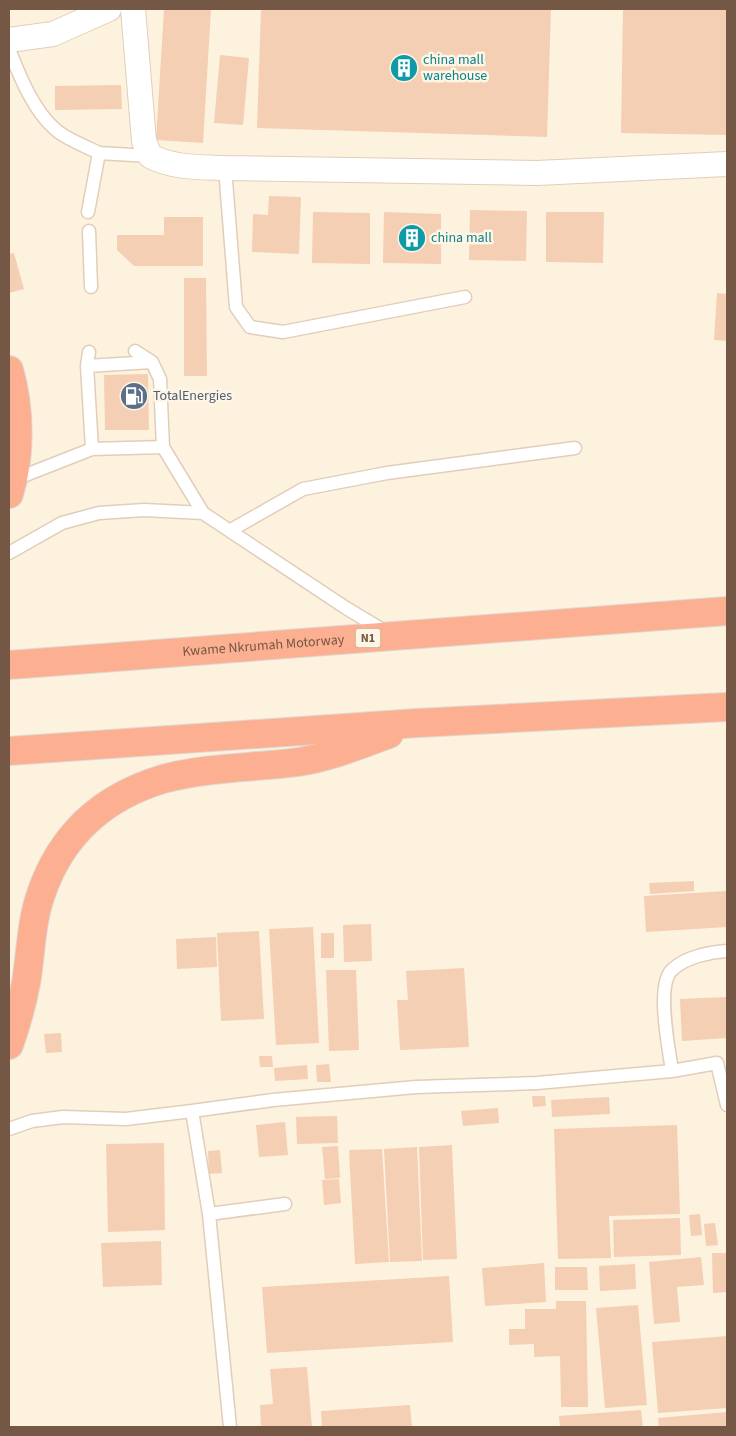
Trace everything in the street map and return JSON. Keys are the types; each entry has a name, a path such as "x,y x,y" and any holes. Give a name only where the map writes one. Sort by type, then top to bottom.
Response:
{"highway":[{"path":"9,370 16,410 17,440 11,487"},
{"name":"Kwame Nkrumah Motorway","path":"9,665 727,610"},
{"path":"9,751 417,723 727,707"},
{"path":"9,1045 18,1018 34,921 41,894 53,864 69,838 87,820 114,802 163,780 327,756 417,723"}],"street":[{"path":"9,40 53,34 109,9"},
{"path":"133,9 144,141 150,156 161,162 176,166 536,173 727,164"}],"lane":[{"path":"9,50 24,86 40,111 62,134 99,153 150,156"},
{"path":"88,212 99,153"},
{"path":"225,168 236,307 250,327 283,332 465,296"},
{"path":"89,231 92,287"},
{"path":"135,351 152,362 160,379 163,447 203,513 346,608 393,636"},
{"path":"89,352 87,366 92,449"},
{"path":"87,366 152,362"},
{"path":"11,487 92,449 163,447"},
{"path":"231,530 303,489 387,473 575,448"},
{"path":"9,553 62,523 99,513 144,510 203,513"},
{"path":"672,1071 666,1033 664,985 672,969 706,952 727,951"},
{"path":"9,1129 32,1121 63,1117 126,1119 273,1100 407,1088 537,1083 672,1071 722,1063 727,1105"},
{"path":"192,1111 209,1214 230,1427"},
{"path":"209,1214 286,1204"}],"building":[{"path":"164,9 211,9 203,143 156,140"},
{"name":"china mall warehouse","path":"261,9 551,9 547,137 257,128"},
{"path":"623,9 727,9 727,135 621,133"},
{"path":"220,55 249,58 243,125 214,123"},
{"path":"121,85 122,109 55,110 55,86"},
{"path":"269,196 301,197 299,254 252,252 253,214 268,215"},
{"path":"470,210 527,211 526,261 469,260"},
{"path":"313,212 370,213 370,264 312,263"},
{"name":"china mall","path":"384,212 441,214 441,264 383,263"},
{"path":"546,212 604,212 603,263 546,262"},
{"path":"164,217 203,217 203,266 134,266 117,250 117,235 164,235"},
{"path":"14,253 24,289 9,293 9,254"},
{"path":"184,278 206,278 207,376 184,376"},
{"path":"717,293 727,294 727,341 714,340"},
{"path":"148,374 149,430 105,430 104,375"},
{"path":"694,881 694,891 650,894 649,883"},
{"path":"727,891 727,927 646,932 644,896"},
{"path":"371,924 372,961 344,962 343,925"},
{"path":"313,927 319,1043 276,1045 269,929"},
{"path":"259,931 264,1019 221,1021 217,933"},
{"path":"321,933 334,933 334,958 321,958"},
{"path":"216,937 217,967 177,969 176,939"},
{"path":"464,968 469,1047 400,1050 397,1000 408,1000 406,971"},
{"path":"326,970 356,970 359,1050 329,1051"},
{"path":"727,997 727,1038 682,1041 680,999"},
{"path":"61,1033 62,1052 46,1053 44,1034"},
{"path":"259,1056 272,1056 273,1067 260,1067"},
{"path":"329,1064 331,1082 317,1082 316,1065"},
{"path":"307,1065 308,1079 275,1081 274,1068"},
{"path":"532,1096 545,1096 546,1106 533,1107"},
{"path":"609,1097 610,1114 552,1117 551,1100"},
{"path":"498,1108 499,1123 463,1126 461,1111"},
{"path":"337,1116 338,1143 297,1144 296,1117"},
{"path":"285,1122 288,1155 259,1157 256,1125"},
{"path":"677,1125 680,1214 609,1216 611,1258 558,1259 554,1129"},
{"path":"164,1143 165,1230 108,1232 106,1144"},
{"path":"452,1145 457,1259 423,1260 419,1147"},
{"path":"338,1146 340,1178 325,1179 322,1147"},
{"path":"417,1147 422,1261 390,1262 384,1149"},
{"path":"382,1149 389,1262 355,1264 349,1150"},
{"path":"220,1150 222,1173 209,1174 208,1151"},
{"path":"339,1179 341,1203 324,1205 322,1180"},
{"path":"700,1214 702,1235 691,1236 689,1215"},
{"path":"680,1218 681,1255 614,1257 613,1220"},
{"path":"715,1223 718,1245 706,1246 704,1224"},
{"path":"161,1241 162,1285 103,1287 101,1243"},
{"path":"712,1253 727,1253 727,1292 713,1293"},
{"path":"701,1257 704,1285 677,1287 680,1322 654,1324 649,1262"},
{"path":"544,1263 546,1302 485,1306 482,1268"},
{"path":"635,1264 636,1289 600,1291 599,1266"},
{"path":"555,1267 587,1267 588,1290 555,1290"},
{"path":"449,1276 453,1342 267,1353 262,1287"},
{"path":"556,1301 586,1301 588,1407 561,1407 560,1356 534,1357 534,1344 509,1345 509,1329 525,1329 525,1309 556,1309"},
{"path":"638,1305 647,1405 605,1408 596,1308"},
{"path":"727,1336 727,1408 658,1413 652,1342"},
{"path":"307,1367 312,1427 261,1427 260,1405 273,1404 270,1369"},
{"path":"410,1405 412,1427 322,1427 321,1411"},
{"path":"641,1410 643,1427 560,1427 559,1416"},
{"path":"727,1412 727,1426 659,1427 658,1418"}],"place":[{"name":"china mall warehouse","path":"404,68"},
{"name":"china mall","path":"412,238"},
{"name":"TotalEnergies","path":"134,396"}]}
